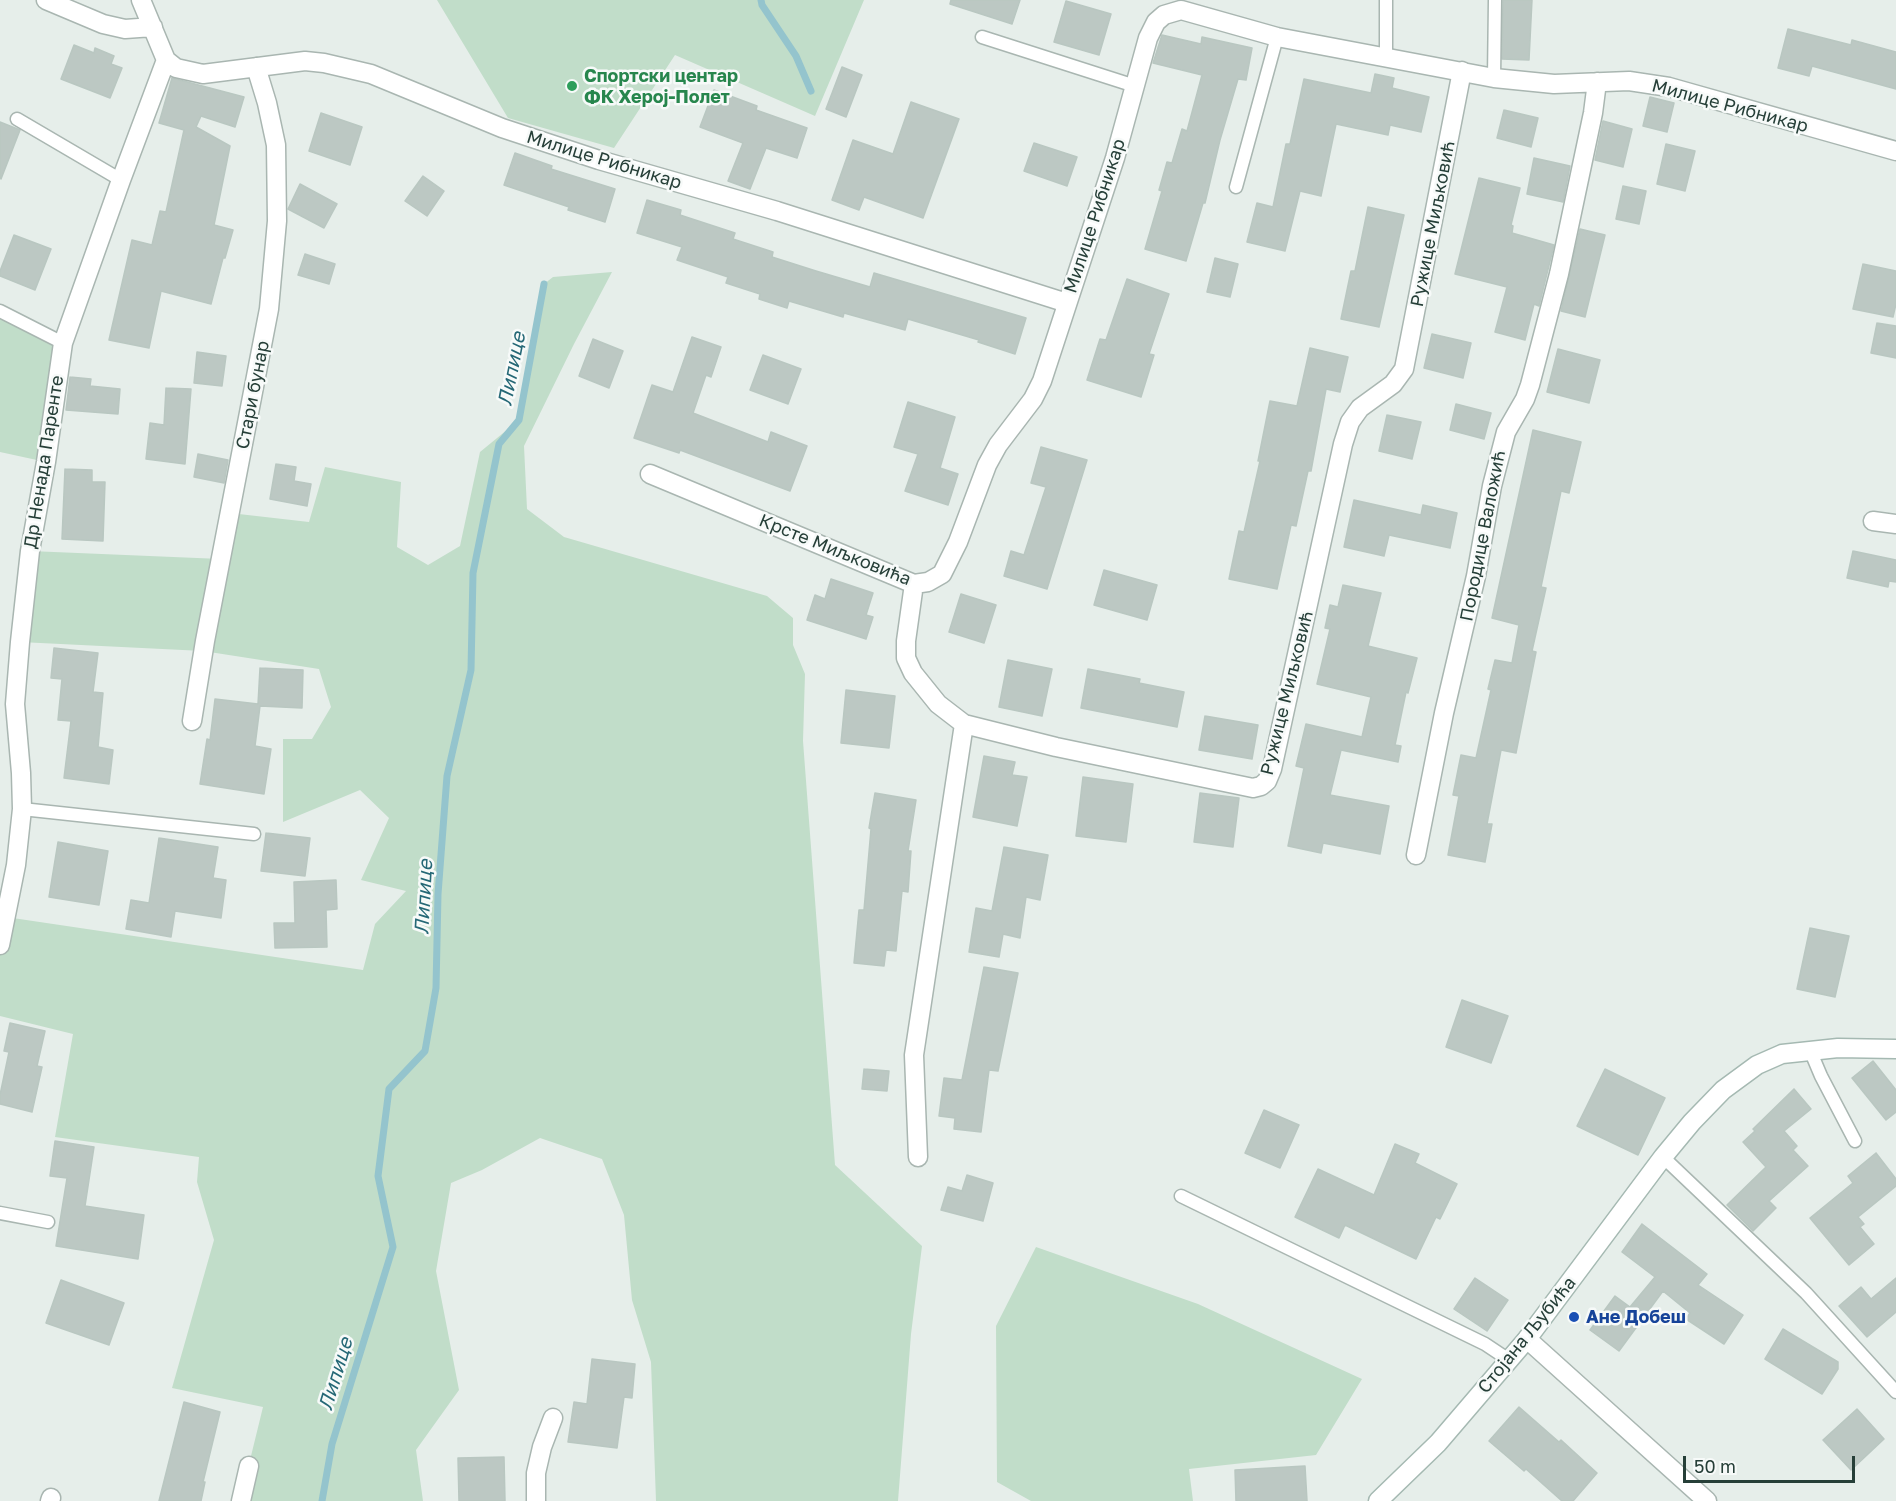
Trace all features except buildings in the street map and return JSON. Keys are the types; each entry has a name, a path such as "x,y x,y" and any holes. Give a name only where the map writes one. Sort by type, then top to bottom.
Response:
{"street":[{"path":"46,0 103,24 125,29 153,27"},
{"path":"141,0 166,60"},
{"name":"Милице Рибникар","path":"166,60 176,68 203,74 305,61 372,74 502,128 599,160 777,211 1067,303 1114,158 1148,38 1156,22 1164,15 1181,10 1277,37 1494,78 1554,84 1629,81 1669,87 1896,151"},
{"name":"Др Ненада Паренте","path":"0,945 16,865 22,809 15,704 20,642 30,551 46,462 63,343 120,180 166,60"},
{"name":"Стари бунар","path":"192,721 203,651 270,299 277,221 276,145 256,67"},
{"name":"Ружице Миљковић","path":"964,724 1056,747 1253,788 1267,781 1272,769 1343,444 1350,422 1360,408 1393,384 1404,369 1462,71"},
{"name":"Породице Валожић","path":"1416,855 1476,576 1492,486 1506,432 1525,399 1530,385 1560,274 1593,113 1597,82"},
{"name":"Крсте Миљковића","path":"650,474 914,584 934,580 947,567 987,465 998,445 1033,399 1042,381 1067,303"},
{"path":"1873,521 1896,525"},
{"path":"914,584 906,657 913,672 938,704 964,724 914,1055 918,1157"},
{"name":"Стојана Љубића","path":"1377,1501 1438,1443 1527,1339 1663,1157 1710,1102 1737,1079 1767,1059 1782,1054 1838,1048 1896,1049"},
{"path":"1527,1339 1707,1501"},
{"path":"536,1501 536,1473 542,1447 553,1418"},
{"path":"241,1501 249,1466"}],"lane":[{"path":"1386,0 1386,57"},
{"path":"1494,78 1495,0"},
{"path":"982,37 1135,86"},
{"path":"1236,187 1277,37"},
{"path":"17,119 120,180"},
{"path":"0,311 63,343"},
{"path":"22,809 254,834"},
{"path":"1810,1050 1855,1141"},
{"path":"1663,1157 1806,1293 1896,1392"},
{"path":"1181,1196 1474,1339 1509,1360"},
{"path":"0,1213 48,1222"}],"green space":[{"name":"Спортски центар ФК Херој-Полет","path":"437,0 864,0 815,116 675,55 614,148 508,118"},
{"path":"612,272 524,446 527,509 564,537 767,596 793,618 793,645 805,674 803,741 835,1165 922,1246 911,1334 898,1501 656,1501 651,1362 632,1300 624,1215 602,1159 540,1138 482,1170 451,1183 436,1271 459,1390 416,1450 423,1501 240,1501 263,1407 172,1388 214,1240 197,1182 199,1157 55,1137 73,1034 0,1016 0,945 6,917 363,970 375,924 406,891 361,880 389,818 360,790 283,822 283,739 312,739 331,707 319,669 203,651 20,642 30,551 221,559 230,513 309,522 325,467 401,482 397,547 428,565 460,546 480,452 519,420 544,284 553,277"},
{"path":"0,318 63,343 46,462 0,452"},
{"path":"1036,1247 1198,1304 1362,1379 1316,1455 1189,1469 1193,1501 1031,1501 997,1482 996,1326"}],"waterway":[{"path":"761,0 762,5 796,56 811,91"},
{"name":"Липице","path":"322,1501 332,1444 393,1247 378,1176 389,1089 425,1051 436,988 438,894 447,776 471,670 473,573 499,444 519,420 544,284"}],"place":[{"name":"Спортски центар ФК Херој-Полет","path":"572,86"},
{"name":"Ане Добеш","path":"1574,1317"}]}
